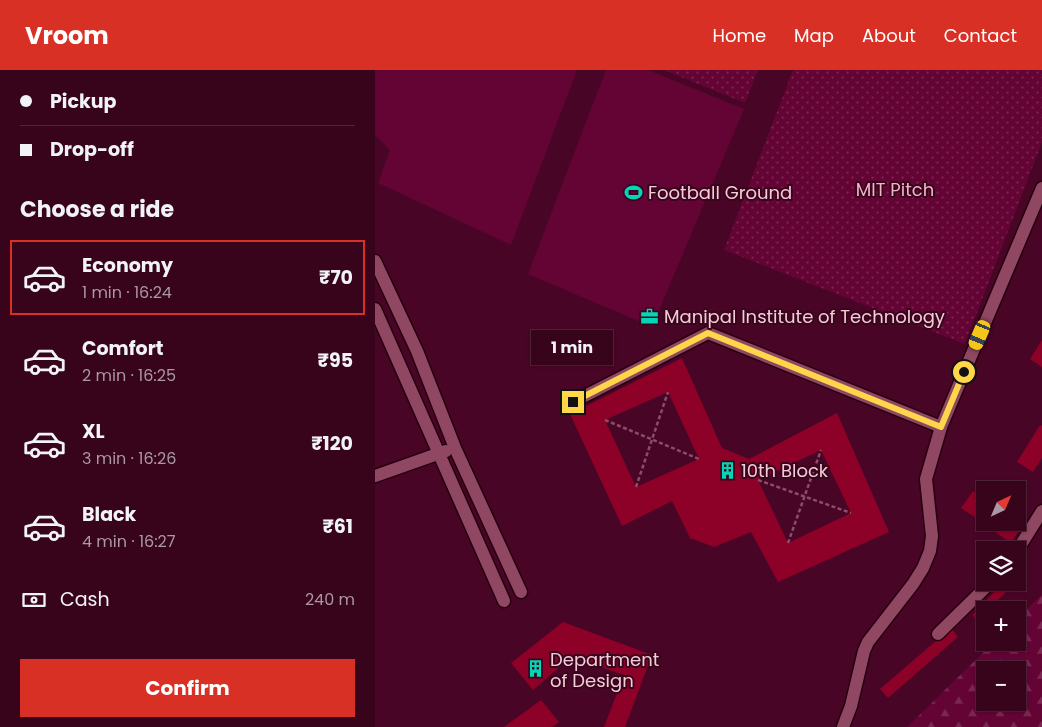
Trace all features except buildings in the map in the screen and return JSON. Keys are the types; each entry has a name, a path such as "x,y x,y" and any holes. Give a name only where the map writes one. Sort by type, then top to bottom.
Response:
{"street":[{"path":"843,727 851,706 864,651 868,642 913,584 923,568 930,551 932,536 926,479 941,427 1042,188"},
{"path":"375,261 417,351 455,448 521,592"},
{"path":"375,309 504,601"},
{"path":"573,402 708,333 941,427"},
{"path":"375,476 455,448"},
{"path":"1023,541 1042,512"},
{"path":"938,634 982,591"}],"path":[{"path":"636,487 669,392"},
{"path":"605,420 699,459"},
{"path":"787,542 821,450"},
{"path":"758,480 851,512"}],"green space":[{"path":"375,70 577,70 511,245 378,183 390,150 375,135"},
{"name":"Football Ground","path":"606,70 648,70 744,109 652,327 528,274"},
{"path":"664,70 758,70 745,103"},
{"name":"MIT Pitch","path":"793,70 1042,70 1042,142 965,344 724,250"},
{"path":"1042,594 1042,727 907,727 985,651 1026,651 1026,610"}],"place":[{"name":"Football Ground","path":"634,192"},
{"name":"Manipal Institute of Technology","path":"650,316"},
{"name":"10th Block","path":"727,470"},
{"name":"Department of Design","path":"536,669"}],"route":[{"path":"573,402 708,333 941,427 964,372"}]}
